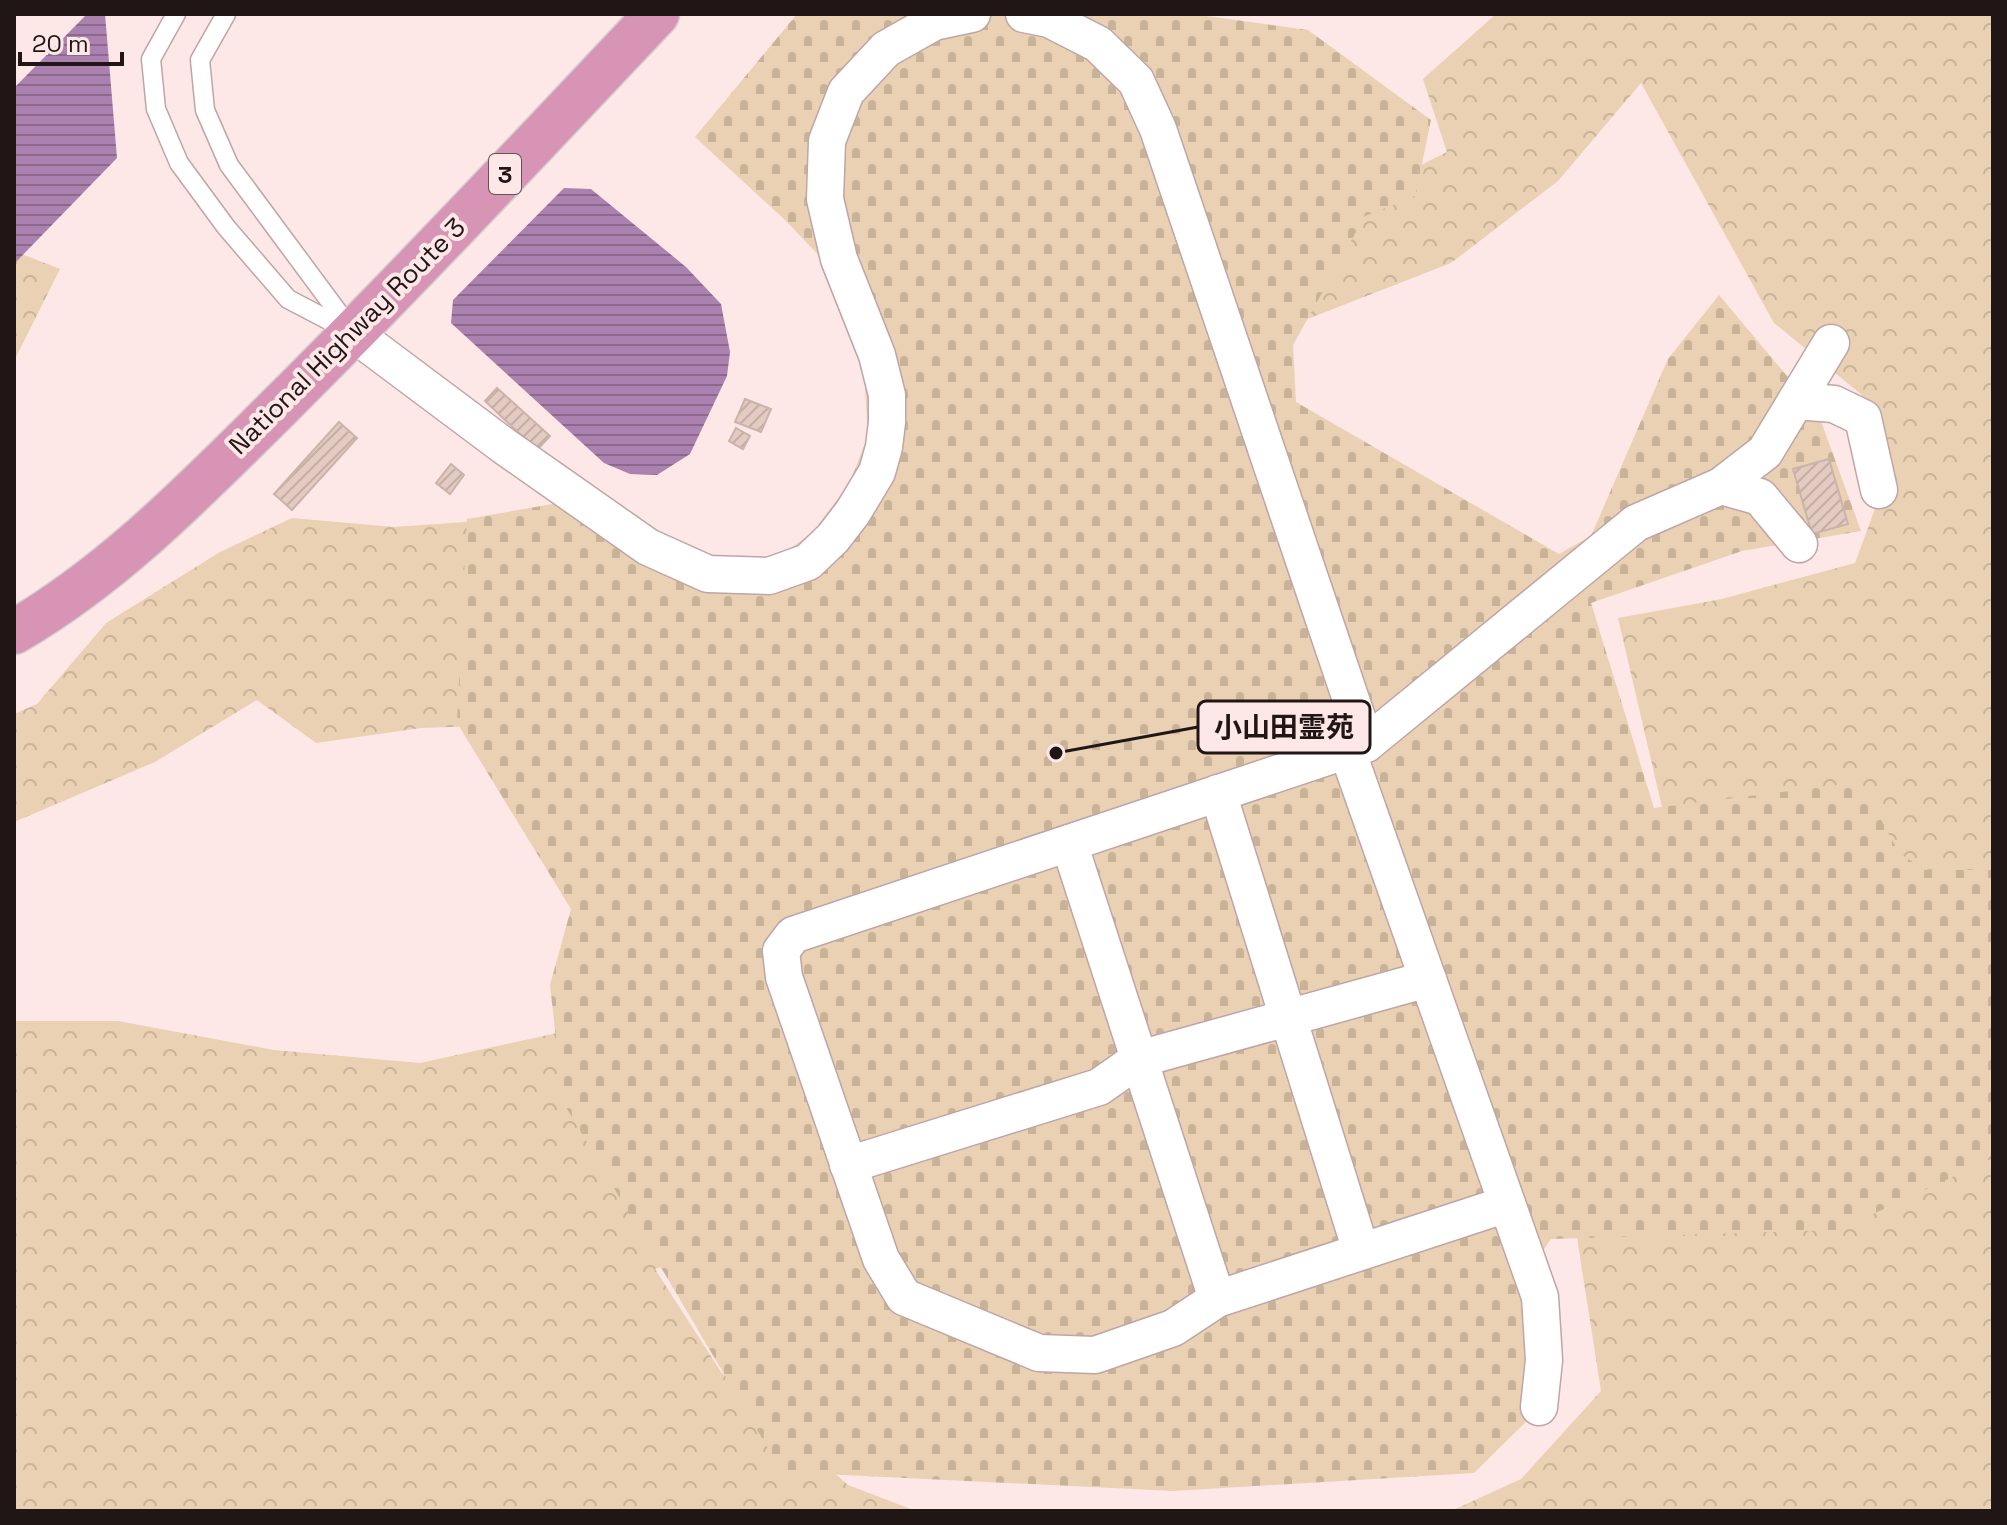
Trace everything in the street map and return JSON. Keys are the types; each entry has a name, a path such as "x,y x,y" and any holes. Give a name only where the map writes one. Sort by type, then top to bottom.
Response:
{"highway":[{"name":"National Highway Route 3","path":"14,632 116,562 179,505 353,333 657,14"}],"street":[{"path":"353,333 504,446 648,547 708,574 769,576 808,562 833,538 877,472 887,422 887,395 877,355 839,259 825,199 827,141 846,92 886,49 934,22 972,14"},
{"path":"1024,14 1049,19 1098,44 1136,81 1158,129 1428,979 1540,1297 1544,1360 1539,1407"},
{"path":"1507,1204 1217,1299 1173,1328 1095,1355 1039,1353 904,1297 881,1259 784,977 781,951 793,935 1356,747 1636,523 1721,486 1765,452 1831,343"},
{"path":"1796,401 1834,404 1863,418 1879,490"},
{"path":"1721,486 1760,497 1799,544"},
{"path":"1218,793 1361,1251"},
{"path":"1069,843 1217,1299"},
{"path":"848,1165 1099,1087 1139,1059 1428,979"}],"lane":[{"path":"176,14 151,59 156,109 179,163 226,227 288,299 353,333"},
{"path":"226,14 200,60 205,110 229,165 353,333"}],"green space":[{"path":"797,14 1192,14 1308,30 1431,120 1415,197 1365,216 1293,345 1296,402 1559,554 1591,536 1668,359 1719,295 1818,413 1861,531 1742,551 1591,603 1654,808 1861,782 1899,853 1925,870 1993,870 1993,1158 1839,1230 1551,1239 1537,1259 1551,1397 1474,1473 1173,1491 782,1472 563,1102 550,985 571,909 457,723 467,519 592,497 637,529 701,554 748,561 781,555 813,532 850,482 868,436 864,372 828,265 785,220 695,137"},
{"path":"1496,14 1993,14 1993,1511 1451,1511 1521,1479 1601,1391 1575,1225 1705,992 1618,618 1722,599 1855,563 1883,487 1862,395 1774,323 1641,83 1558,181 1451,263 1287,327 1291,230 1447,152 1423,79"},
{"path":"14,251 60,269 14,361"},
{"path":"579,514 508,725 421,728 316,743 257,700 155,762 14,822 14,714 37,704 106,623 220,552 292,518 394,527"},
{"path":"14,1021 118,1021 274,1050 420,1063 562,1032 754,1240 655,1269 721,1372 848,1485 916,1511 14,1511"}],"shaded area":[{"path":"87,14 105,14 117,158 14,264 14,88"},
{"path":"564,188 591,189 686,267 721,304 730,352 727,376 690,454 657,475 630,474 604,463 451,323 453,300"}],"building":[{"path":"497,388 550,436 537,450 485,401"},
{"path":"745,399 771,409 761,432 735,422"},
{"path":"339,422 357,438 292,510 274,494"},
{"path":"736,428 750,436 743,449 729,441"},
{"path":"1829,459 1848,524 1812,534 1793,469"},
{"path":"451,464 464,475 450,494 436,483"}],"place":[{"name":"小山田霊苑","path":"1056,753"}]}
